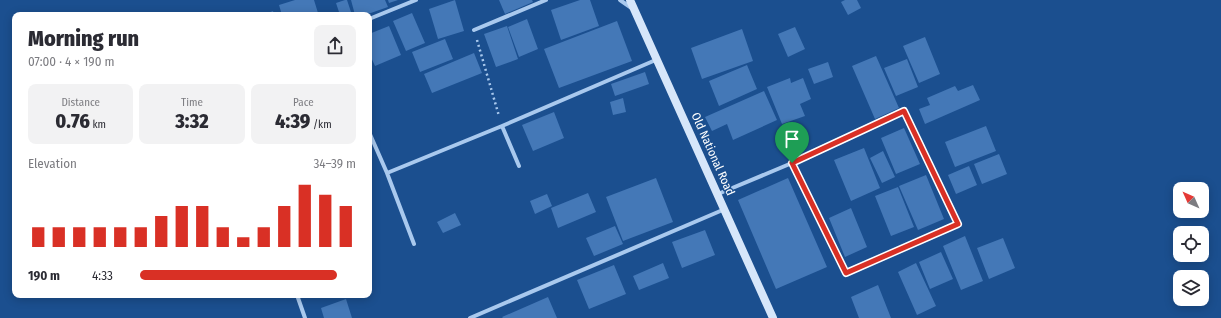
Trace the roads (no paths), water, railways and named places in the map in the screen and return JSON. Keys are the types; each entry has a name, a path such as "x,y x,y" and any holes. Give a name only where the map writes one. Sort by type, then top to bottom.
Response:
{"main road":[{"name":"Old National Road","path":"630,0 658,59 773,318"}],"street":[{"path":"372,18 416,0"},
{"path":"474,30 546,0"},
{"path":"620,0 634,10"},
{"path":"387,173 502,126 658,59"},
{"path":"718,194 792,163 904,111 958,224 846,273 792,163"},
{"path":"502,126 519,166"},
{"path":"372,139 387,173 414,244"},
{"path":"470,318 725,209"},
{"path":"298,298 305,318"}]}
